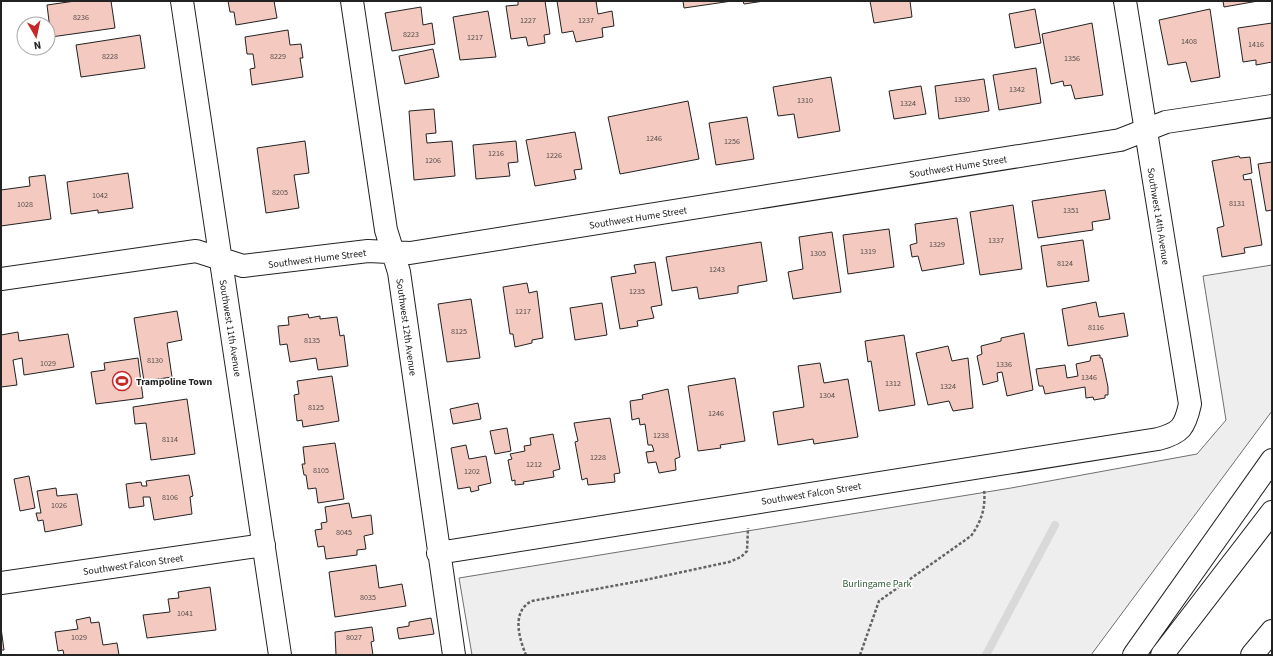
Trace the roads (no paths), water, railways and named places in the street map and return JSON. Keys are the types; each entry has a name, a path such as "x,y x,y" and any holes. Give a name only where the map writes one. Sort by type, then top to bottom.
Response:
{"main road":[{"name":"Southwest 11th Avenue","path":"182,1 280,655"},
{"name":"Southwest 12th Avenue","path":"352,1 386,230 399,272 438,553 454,655"},
{"name":"Southwest 14th Avenue","path":"1125,1 1190,404 1187,419 1182,429"},
{"name":"Southwest Hume Street","path":"1,279 196,251 220,257 243,266 368,251 410,253 1112,142 1166,122 1272,106"},
{"name":"Southwest Falcon Street","path":"438,553 1158,439 1171,436 1182,429"},
{"path":"1134,655 1272,460"},
{"path":"1162,655 1272,512"},
{"name":"Southwest Falcon Street","path":"1,583 264,545"},
{"path":"1252,655 1272,631"}],"waterway":[{"path":"986,655 1055,525"}],"place":[{"name":"Trampoline Town","path":"122,381"}],"park label":[{"name":"Burlingame Park","path":"877,583"}]}
